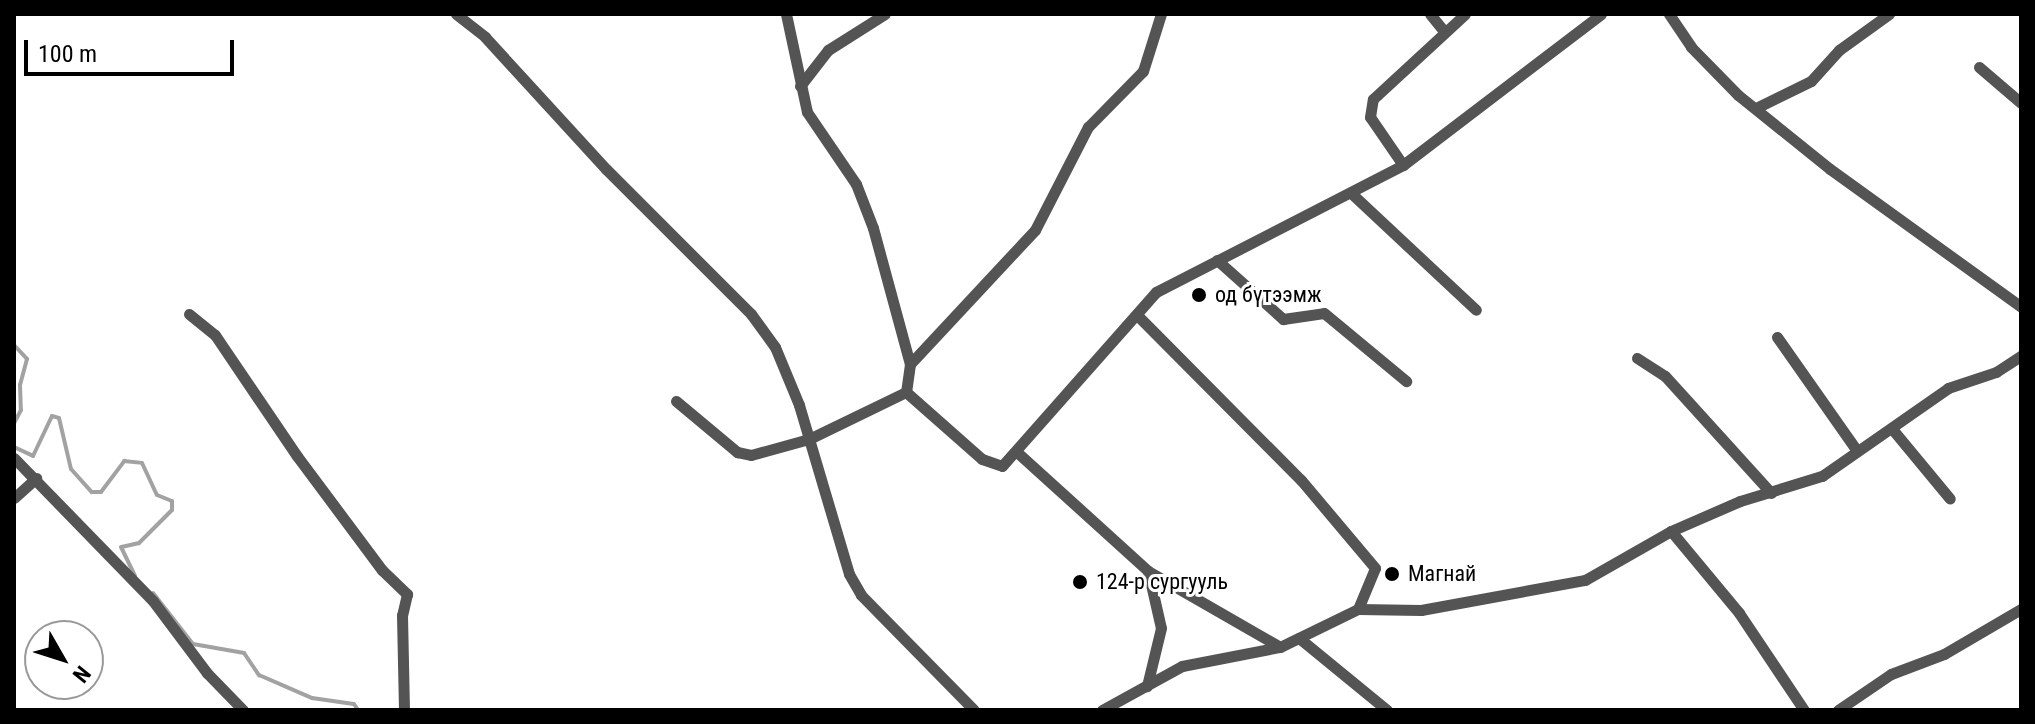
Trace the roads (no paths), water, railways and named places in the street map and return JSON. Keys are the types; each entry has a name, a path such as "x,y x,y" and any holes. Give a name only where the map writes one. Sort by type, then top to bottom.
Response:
{"street":[{"path":"456,14 485,37 606,169 751,314 775,347 809,439 849,574 861,595 974,710"},
{"path":"786,14 807,112 856,184 910,364 906,392"},
{"path":"800,86 828,50 885,14"},
{"path":"910,364 1035,230 1088,127 1143,71 1161,14"},
{"path":"1430,14 1443,30"},
{"path":"1403,165 1370,117 1373,99 1443,30 1465,14"},
{"path":"906,392 982,459 1002,466 1018,453 1156,292 1403,165 1601,14"},
{"path":"1669,14 1691,47 1738,95 1758,107 1830,169 2021,307"},
{"path":"1758,107 1811,81 1839,50 1889,14"},
{"path":"1979,67 2021,103"},
{"path":"1351,193 1476,310"},
{"path":"1217,260 1283,319 1324,313 1406,381"},
{"path":"189,314 215,335 297,456 382,570 407,594 402,615 404,708"},
{"path":"1137,315 1301,480 1375,568 1358,609"},
{"path":"1777,337 1857,451"},
{"path":"1102,710 1182,666 1280,647 1358,609 1421,610 1585,580 1671,531 1740,501 1822,476 1893,430 1948,388 1996,372 2021,356"},
{"path":"1637,358 1665,376 1771,493"},
{"path":"676,401 737,452 751,455 809,439 906,392"},
{"path":"1893,430 1950,499"},
{"path":"1018,453 1148,571 1280,647"},
{"path":"14,458 153,601 207,673 243,710"},
{"path":"14,498 36,478"},
{"path":"1671,531 1739,613 1804,710"},
{"path":"1147,686 1161,628 1148,571"},
{"path":"1838,710 1891,674 1944,654 2018,611"},
{"path":"1299,638 1387,710"}],"waterway":[{"path":"14,345 27,359 20,385 21,410 14,423"},
{"path":"14,447 33,456 52,416 59,418 71,469 92,492 101,492 124,461 142,463 157,495 172,501 172,510 139,543 121,547 135,576"},
{"path":"153,593 193,644 244,653 259,675 312,698 354,704 358,710"}],"place":[{"name":"од бүтээмж","path":"1199,295"},
{"name":"Магнай","path":"1392,574"},
{"name":"124-р сургууль","path":"1080,582"}]}
